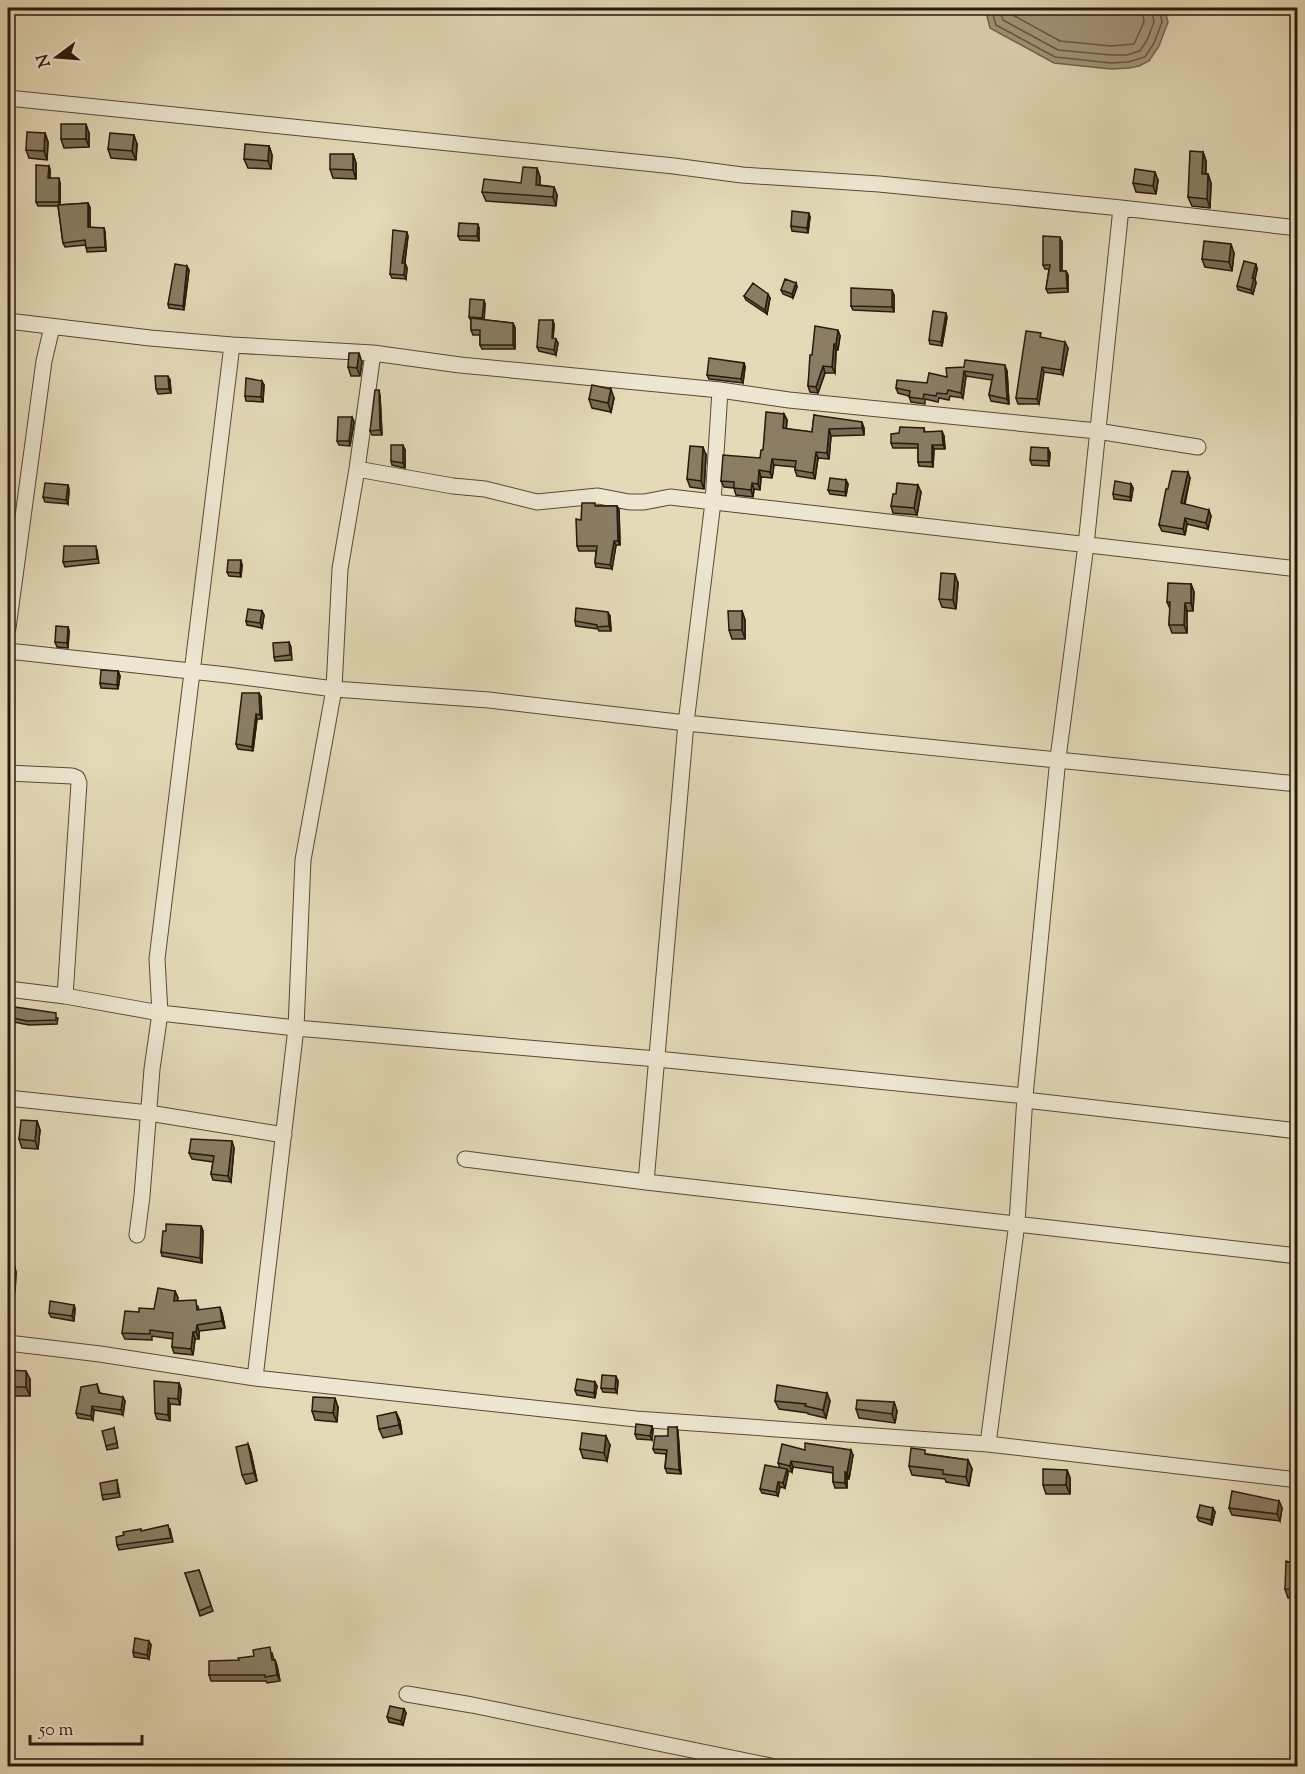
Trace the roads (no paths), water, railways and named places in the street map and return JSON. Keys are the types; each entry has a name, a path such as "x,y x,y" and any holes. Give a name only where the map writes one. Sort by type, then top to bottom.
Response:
{"street":[{"path":"8,98 674,166 742,175 879,184 1298,228"},
{"path":"988,1444 1017,1223 1025,1098 1058,758 1086,545 1121,208"},
{"path":"8,321 232,345 373,353 460,365 720,390 789,400 1097,431 1197,447"},
{"path":"8,628 44,361 52,327"},
{"path":"137,1235 160,1013 157,959 232,345"},
{"path":"255,1378 296,1028 303,860 334,689 340,569 373,353"},
{"path":"646,1182 686,723 712,502 720,390"},
{"path":"357,469 453,486 485,489 537,502 598,496 630,502 644,502 670,497 1298,569"},
{"path":"8,651 334,689 489,700 686,723 1058,758 1298,784"},
{"path":"8,773 72,776 79,783 64,996"},
{"path":"8,989 64,996 160,1013 296,1028 657,1059 1025,1098 1298,1131"},
{"path":"8,1098 149,1113 284,1135"},
{"path":"465,1159 646,1182 1298,1256"},
{"path":"8,1343 100,1354 255,1378 636,1419 988,1444 1298,1480"},
{"path":"407,1694 472,1705 771,1767"}],"water":[{"path":"985,8 1164,8 1168,22 1159,46 1149,61 1139,66 1111,69 1054,63 990,28"},
{"path":"9,1759 57,1766 8,1766"}]}
